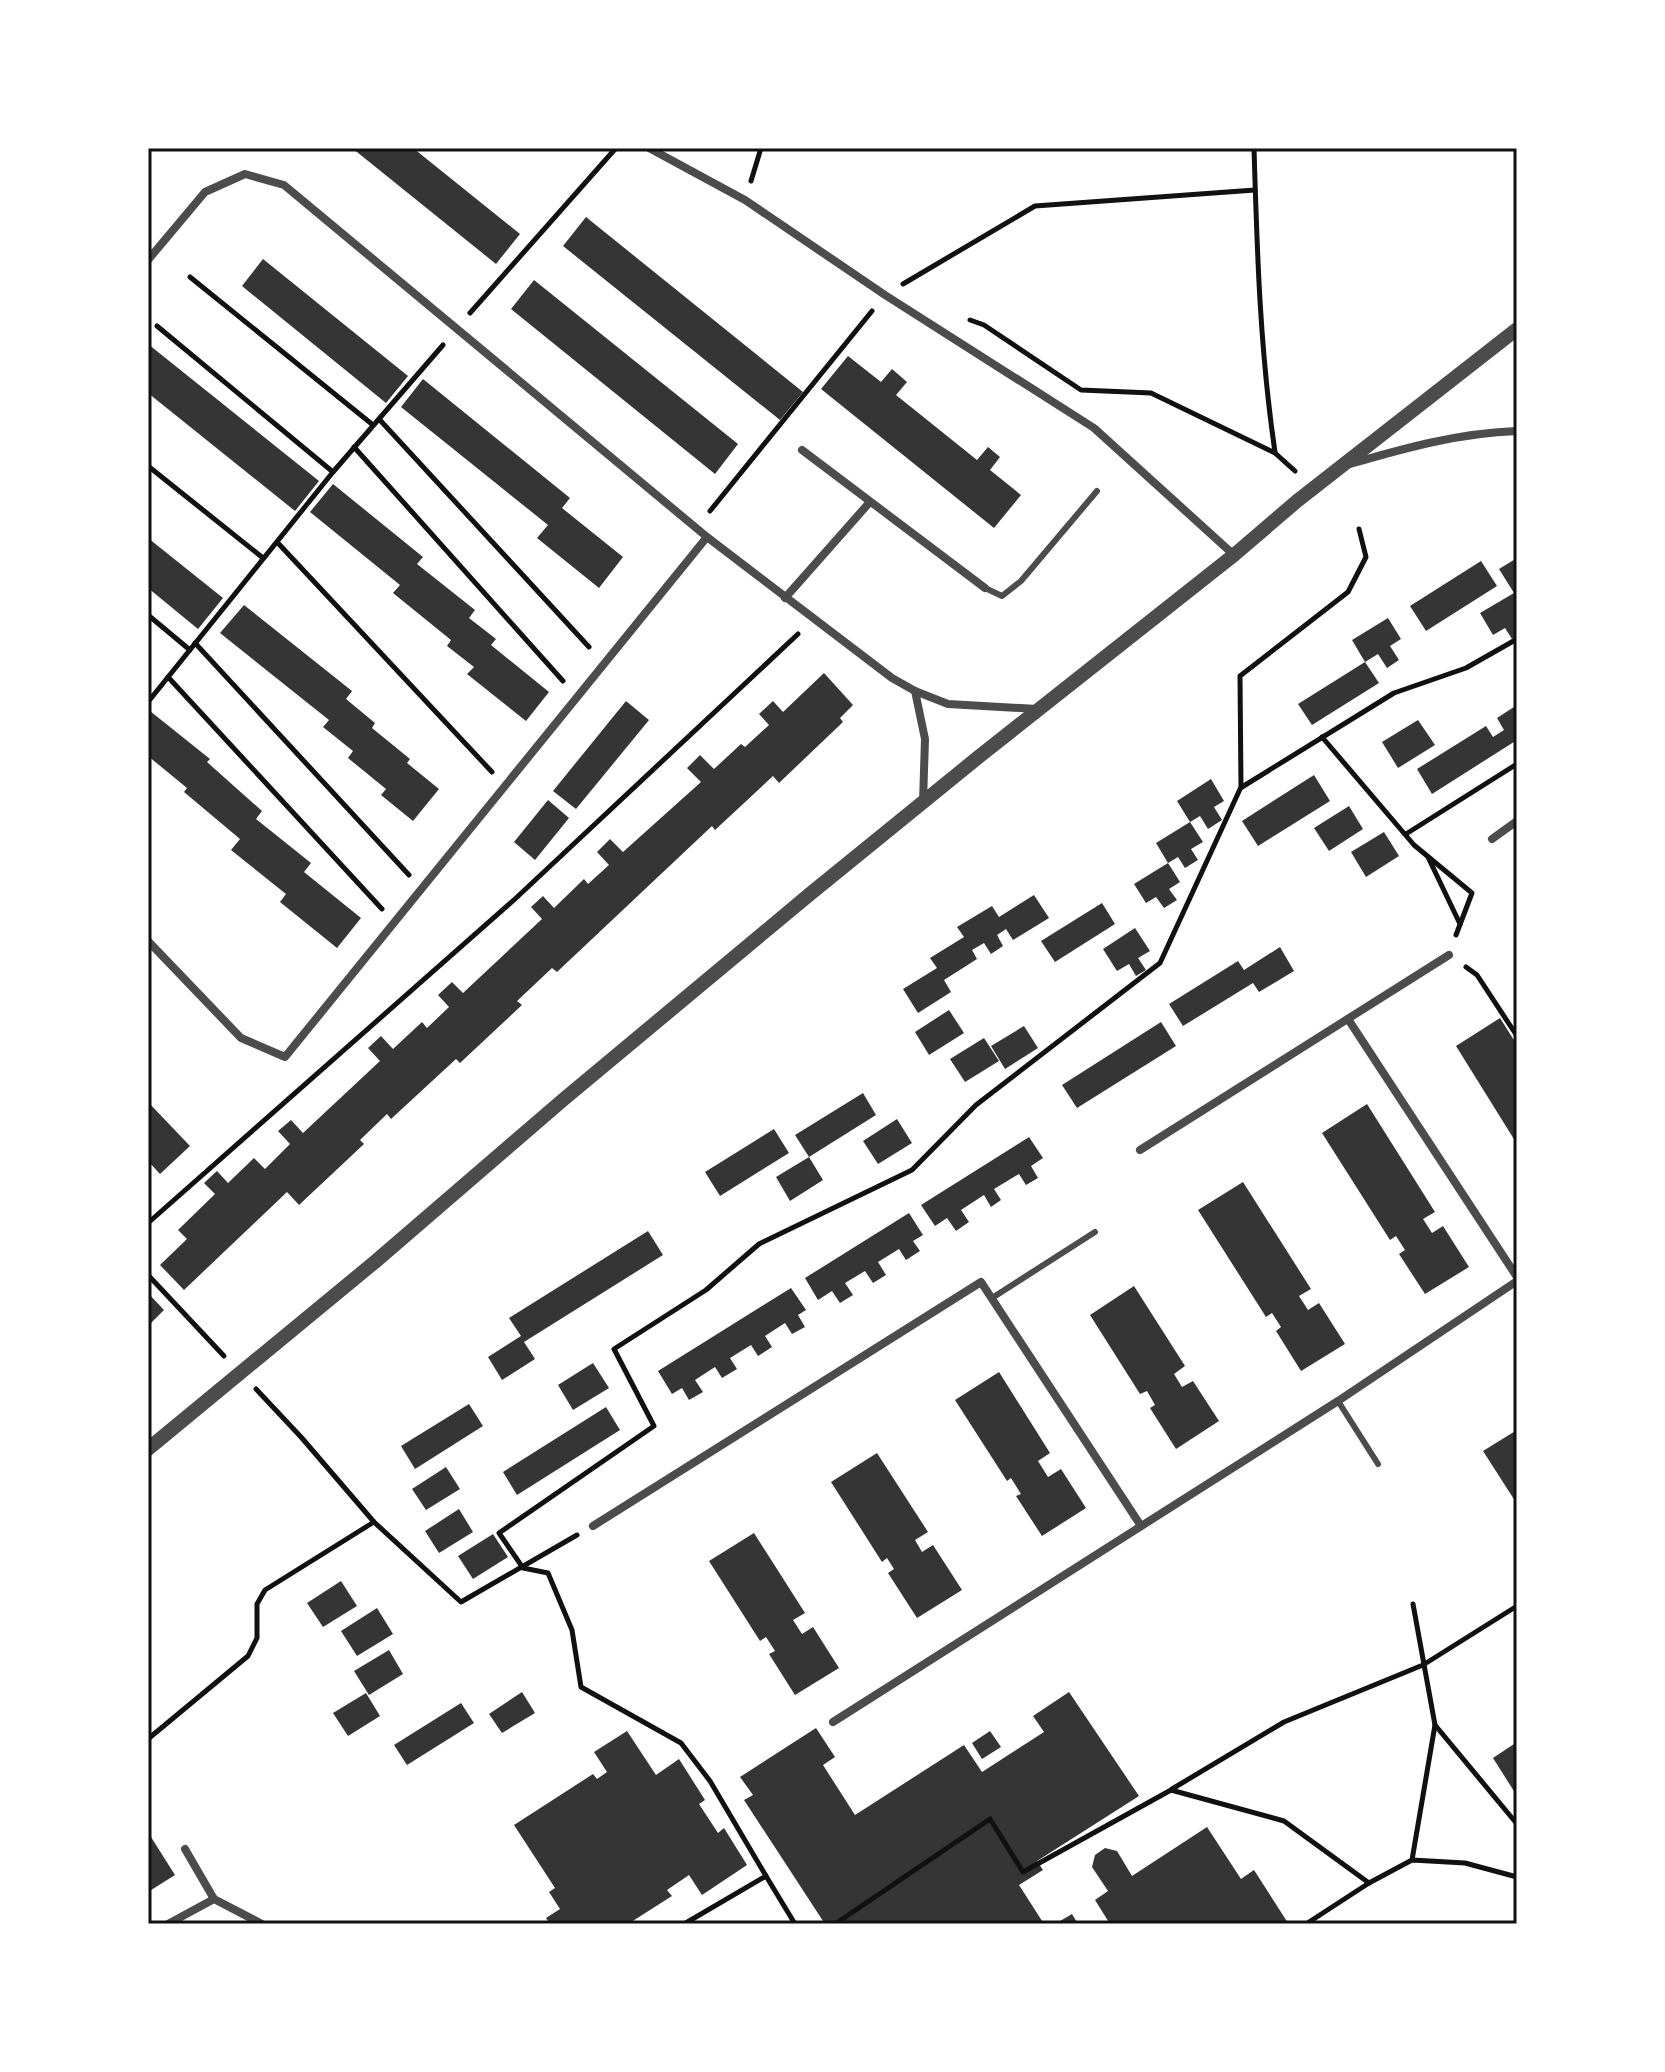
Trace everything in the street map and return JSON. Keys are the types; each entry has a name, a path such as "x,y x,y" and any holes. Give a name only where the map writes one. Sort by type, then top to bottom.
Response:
{"street":[{"path":"649,148 745,200 885,295 1094,428 1234,555"},
{"path":"148,260 205,192 245,174 284,185 707,537 892,678 948,704 1040,709"},
{"path":"148,1449 923,802 1341,466 1517,329"},
{"path":"1341,466 1421,443 1482,432 1517,431"},
{"path":"802,450 985,588"},
{"path":"785,598 869,503"},
{"path":"148,941 241,1038 285,1057 707,537"},
{"path":"915,691 925,739 923,802"},
{"path":"1492,839 1517,821"},
{"path":"1140,1150 1449,955"},
{"path":"833,1722 1338,1401 1517,1279 1348,1019"},
{"path":"593,1526 981,1282 1141,1526"},
{"path":"185,1849 214,1899 262,1924"},
{"path":"168,1924 214,1899"}],"lane":[{"path":"985,588 1002,596 1021,581 1097,491"},
{"path":"992,1298 1095,1232"},
{"path":"1338,1401 1378,1464"}],"path":[{"path":"149,697 354,447 616,148"},
{"path":"745,200 761,148"},
{"path":"1254,148 1263,350 1275,453"},
{"path":"696,528 885,295 1035,206 1255,190"},
{"path":"190,277 373,426"},
{"path":"956,316 984,325 1081,390 1151,393 1275,453 1297,473"},
{"path":"157,326 333,472"},
{"path":"379,419 604,663"},
{"path":"354,447 577,697"},
{"path":"148,466 263,558"},
{"path":"795,1924 710,1781 681,1743 581,1687 572,1630 548,1573 523,1568 499,1533 654,1426 614,1349 706,1290 759,1244 912,1170 976,1105 1160,963 1241,787 1240,676 1348,592 1366,557 1359,529"},
{"path":"277,542 505,786"},
{"path":"148,615 190,650"},
{"path":"148,1223 515,899 814,619"},
{"path":"1241,787 1394,693 1466,668 1517,639"},
{"path":"195,643 422,888"},
{"path":"168,677 394,922"},
{"path":"1322,737 1426,855 1472,893 1449,955 1477,975 1517,1036"},
{"path":"1406,834 1517,764"},
{"path":"1426,855 1460,925"},
{"path":"301,1437 374,1522 461,1602 593,1526"},
{"path":"148,1739 248,1656 257,1638 257,1604 265,1590 374,1522"},
{"path":"1412,1860 1435,1725 1413,1604"},
{"path":"835,1924 990,1819 1023,1872 1171,1790 1284,1722 1423,1665 1517,1606"},
{"path":"1435,1725 1517,1824"},
{"path":"1171,1790 1284,1821 1369,1883"},
{"path":"1306,1924 1369,1883 1412,1860 1465,1863 1517,1877"},
{"path":"684,1924 766,1876"}],"building":[{"path":"352,148 413,148 520,234 496,264"},
{"path":"586,217 803,392 780,420 563,246"},
{"path":"263,259 408,376 386,403 242,286"},
{"path":"534,280 738,444 715,474 511,309"},
{"path":"148,344 319,481 295,511 148,393"},
{"path":"848,356 881,382 892,369 907,382 896,395 977,460 988,447 1000,457 990,470 1021,495 994,528 821,389"},
{"path":"423,379 570,498 562,508 623,557 599,588 537,538 548,525 401,407"},
{"path":"333,484 423,557 417,564 475,610 469,618 496,639 491,645 549,692 526,721 467,674 474,667 447,646 451,640 393,593 400,585 310,512"},
{"path":"148,538 223,598 198,629 148,588"},
{"path":"1517,558 1517,591 1514,593 1499,569"},
{"path":"1481,561 1497,586 1426,631 1410,606"},
{"path":"1514,593 1517,598 1517,636 1512,639 1505,628 1493,635 1480,613"},
{"path":"244,605 352,691 346,699 375,723 372,728 410,759 407,763 439,789 413,821 381,795 386,789 348,758 353,751 323,727 329,720 220,633"},
{"path":"1388,618 1401,639 1390,646 1399,660 1387,668 1378,654 1365,662 1352,640"},
{"path":"1365,662 1379,683 1312,725 1298,704"},
{"path":"824,673 853,705 840,718 843,722 779,783 773,776 715,830 712,826 557,972 552,968 517,1001 522,1005 460,1063 456,1059 391,1119 387,1114 360,1140 364,1144 299,1205 287,1192 184,1290 160,1265 187,1239 178,1230 215,1194 204,1183 217,1171 228,1183 254,1158 265,1169 290,1144 278,1131 291,1120 303,1133 380,1061 368,1048 381,1036 393,1049 422,1022 427,1028 449,1007 438,995 452,982 463,993 542,919 531,907 543,896 554,908 584,879 588,884 609,865 597,852 610,839 623,852 701,782 687,768 700,755 714,769 741,744 745,747 769,725 759,714 773,701 783,712"},
{"path":"626,701 649,720 576,809 553,791"},
{"path":"1517,705 1517,740 1432,794 1417,769 1486,726 1493,737 1504,730 1497,718"},
{"path":"150,711 210,759 207,762 262,811 256,819 311,863 304,872 361,918 337,948 280,902 286,894 231,850 240,839 184,792 187,788 148,756"},
{"path":"1418,720 1435,745 1398,768 1382,742"},
{"path":"1314,775 1330,801 1258,846 1242,821"},
{"path":"1211,779 1224,801 1214,807 1222,820 1208,829 1200,816 1190,822 1177,801"},
{"path":"548,800 569,818 535,860 514,842"},
{"path":"1349,806 1363,829 1329,851 1314,828"},
{"path":"1190,822 1203,842 1191,849 1198,860 1185,868 1178,857 1168,863 1156,843"},
{"path":"1384,832 1399,856 1366,877 1351,852"},
{"path":"1168,863 1180,882 1169,889 1177,900 1164,908 1156,897 1146,903 1134,884"},
{"path":"1034,895 1049,918 1013,940 1006,929 997,935 1003,946 991,954 984,943 972,950 977,959 944,980 951,992 918,1013 903,989 937,968 930,958 964,937 957,927 992,906 999,917"},
{"path":"1102,903 1115,924 1055,962 1041,941"},
{"path":"1135,928 1150,951 1138,958 1146,970 1136,976 1129,964 1117,971 1103,949"},
{"path":"1280,947 1294,971 1259,992 1253,983 1183,1026 1169,1004 1238,961 1244,970"},
{"path":"949,1010 964,1033 929,1055 915,1032"},
{"path":"1500,1018 1517,1045 1517,1144 1456,1046"},
{"path":"1161,1022 1176,1046 1077,1108 1062,1085"},
{"path":"1024,1026 1038,1048 1005,1069 991,1046"},
{"path":"984,1038 999,1061 965,1082 950,1059"},
{"path":"863,1093 876,1115 809,1157 795,1135"},
{"path":"148,1102 190,1146 160,1174 148,1161"},
{"path":"1367,1104 1435,1212 1423,1219 1432,1233 1443,1226 1469,1267 1425,1294 1399,1254 1405,1250 1396,1236 1390,1240 1322,1133"},
{"path":"897,1119 912,1143 878,1164 863,1141"},
{"path":"774,1129 789,1153 720,1196 705,1172"},
{"path":"1029,1137 1043,1158 1031,1166 1038,1178 1026,1185 1019,1174 994,1189 1001,1200 991,1207 984,1195 961,1210 969,1222 956,1231 947,1218 935,1226 921,1205"},
{"path":"809,1157 823,1180 790,1201 776,1177"},
{"path":"1243,1182 1311,1289 1299,1296 1308,1310 1319,1303 1345,1344 1301,1371 1276,1331 1281,1327 1272,1313 1266,1317 1198,1210"},
{"path":"909,1213 923,1235 913,1241 920,1251 906,1260 899,1249 878,1262 886,1275 873,1283 865,1271 845,1283 853,1295 840,1303 832,1291 818,1300 805,1278"},
{"path":"648,1231 663,1255 524,1342 535,1359 502,1380 488,1357 521,1336 509,1318"},
{"path":"1134,1286 1185,1366 1174,1374 1182,1387 1193,1381 1219,1421 1176,1449 1150,1408 1155,1405 1147,1391 1140,1394 1090,1315"},
{"path":"791,1288 806,1310 798,1315 805,1327 792,1334 785,1323 765,1336 772,1347 758,1356 751,1345 730,1358 737,1369 722,1378 715,1367 695,1380 703,1392 689,1400 682,1388 672,1394 658,1371"},
{"path":"148,1293 164,1310 148,1326"},
{"path":"593,1363 609,1388 573,1410 558,1385"},
{"path":"999,1372 1050,1453 1038,1461 1048,1477 1061,1469 1086,1508 1042,1536 1016,1496 1021,1494 1011,1478 1007,1481 955,1400"},
{"path":"469,1404 483,1426 415,1469 401,1446"},
{"path":"606,1407 620,1430 517,1495 503,1472"},
{"path":"1517,1430 1517,1504 1483,1451"},
{"path":"877,1453 928,1532 915,1540 922,1552 933,1545 962,1590 917,1618 888,1573 894,1569 887,1558 882,1562 831,1482"},
{"path":"446,1467 460,1489 426,1510 412,1489"},
{"path":"459,1509 473,1532 439,1553 425,1531"},
{"path":"754,1533 805,1613 793,1620 802,1634 813,1627 839,1668 795,1695 769,1654 775,1651 766,1637 760,1641 709,1561"},
{"path":"493,1534 508,1557 473,1579 458,1556"},
{"path":"341,1581 357,1606 323,1627 307,1603"},
{"path":"377,1608 393,1634 357,1656 341,1631"},
{"path":"389,1650 403,1674 369,1695 354,1671"},
{"path":"522,1692 535,1713 502,1733 489,1714"},
{"path":"1069,1692 1139,1796 1037,1861 1043,1870 1019,1885 1044,1924 819,1924 823,1921 744,1800 753,1795 740,1777 816,1728 835,1757 823,1765 855,1815 964,1745 982,1772 1044,1732 1033,1716"},
{"path":"366,1693 380,1716 348,1736 333,1713"},
{"path":"461,1703 474,1723 407,1765 394,1745"},
{"path":"627,1731 656,1775 679,1759 705,1800 699,1804 718,1833 724,1828 747,1865 702,1895 689,1875 667,1890 672,1896 628,1924 550,1924 546,1918 560,1909 549,1892 555,1888 514,1825 593,1774 597,1779 607,1772 594,1752"},
{"path":"990,1731 1001,1747 982,1759 972,1743"},
{"path":"1517,1742 1517,1796 1493,1758"},
{"path":"1207,1827 1241,1879 1254,1870 1288,1923 1110,1924 1095,1900 1108,1891 1092,1867 1095,1855 1105,1848 1117,1851 1132,1876"},
{"path":"151,1837 175,1875 148,1892 148,1839"},
{"path":"1072,1914 1078,1924 1055,1924"}]}
